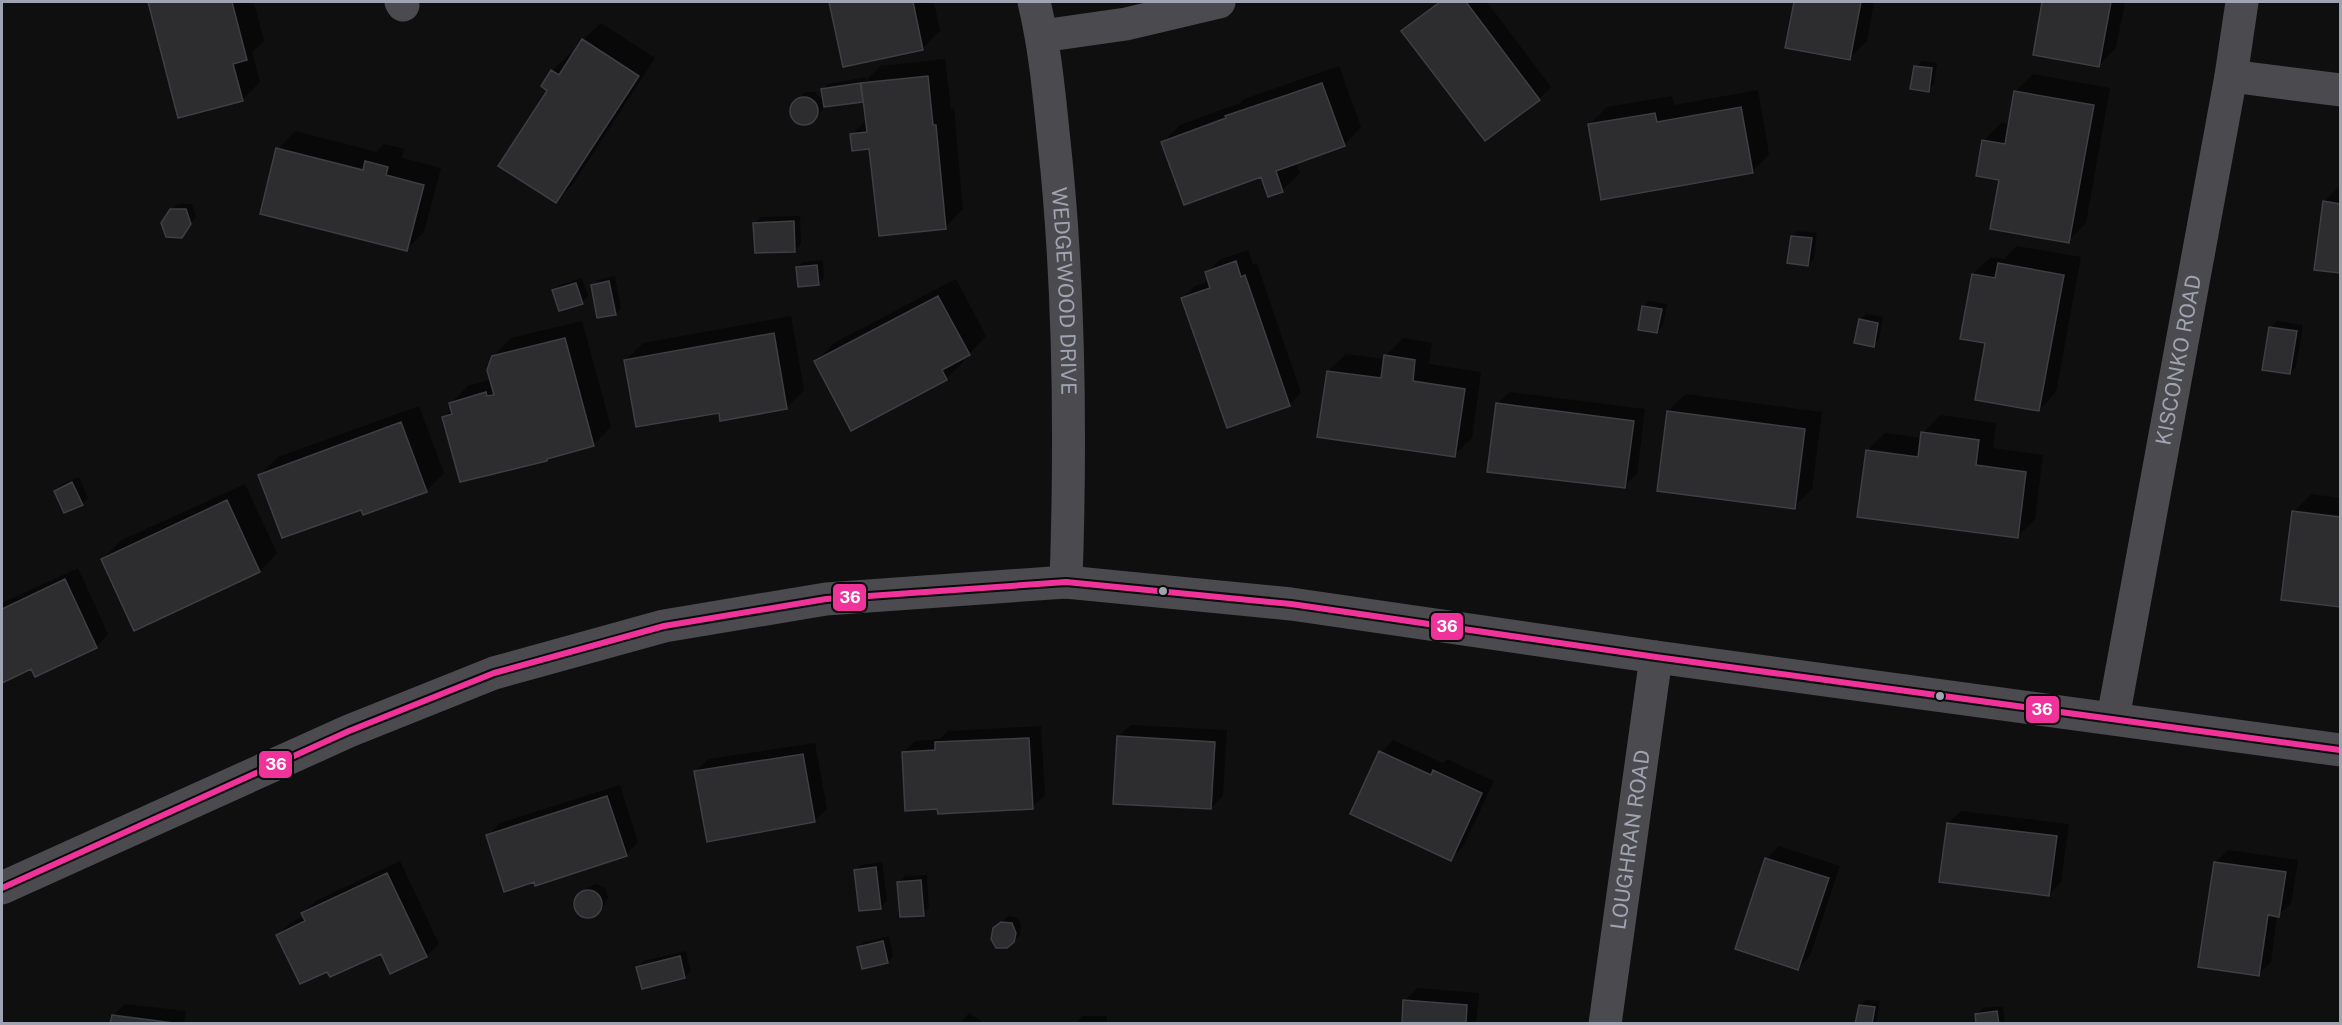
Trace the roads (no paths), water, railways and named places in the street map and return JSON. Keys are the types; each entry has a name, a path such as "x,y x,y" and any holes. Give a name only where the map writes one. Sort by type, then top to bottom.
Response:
{"street":[{"name":"WEDGEWOOD DRIVE","path":"1034,2 1042,36 1059,186 1069,345 1066,582"},
{"path":"1042,36 1126,24 1219,2"},
{"name":"KISCONKO ROAD","path":"2113,718 2231,76 2242,2"},
{"path":"2231,76 2340,90"},
{"path":"2,888 349,731 494,673 664,626 826,599 1066,582 1291,604 1656,657 2340,750"},
{"name":"LOUGHRAN ROAD","path":"1605,1023 1656,657"}]}
